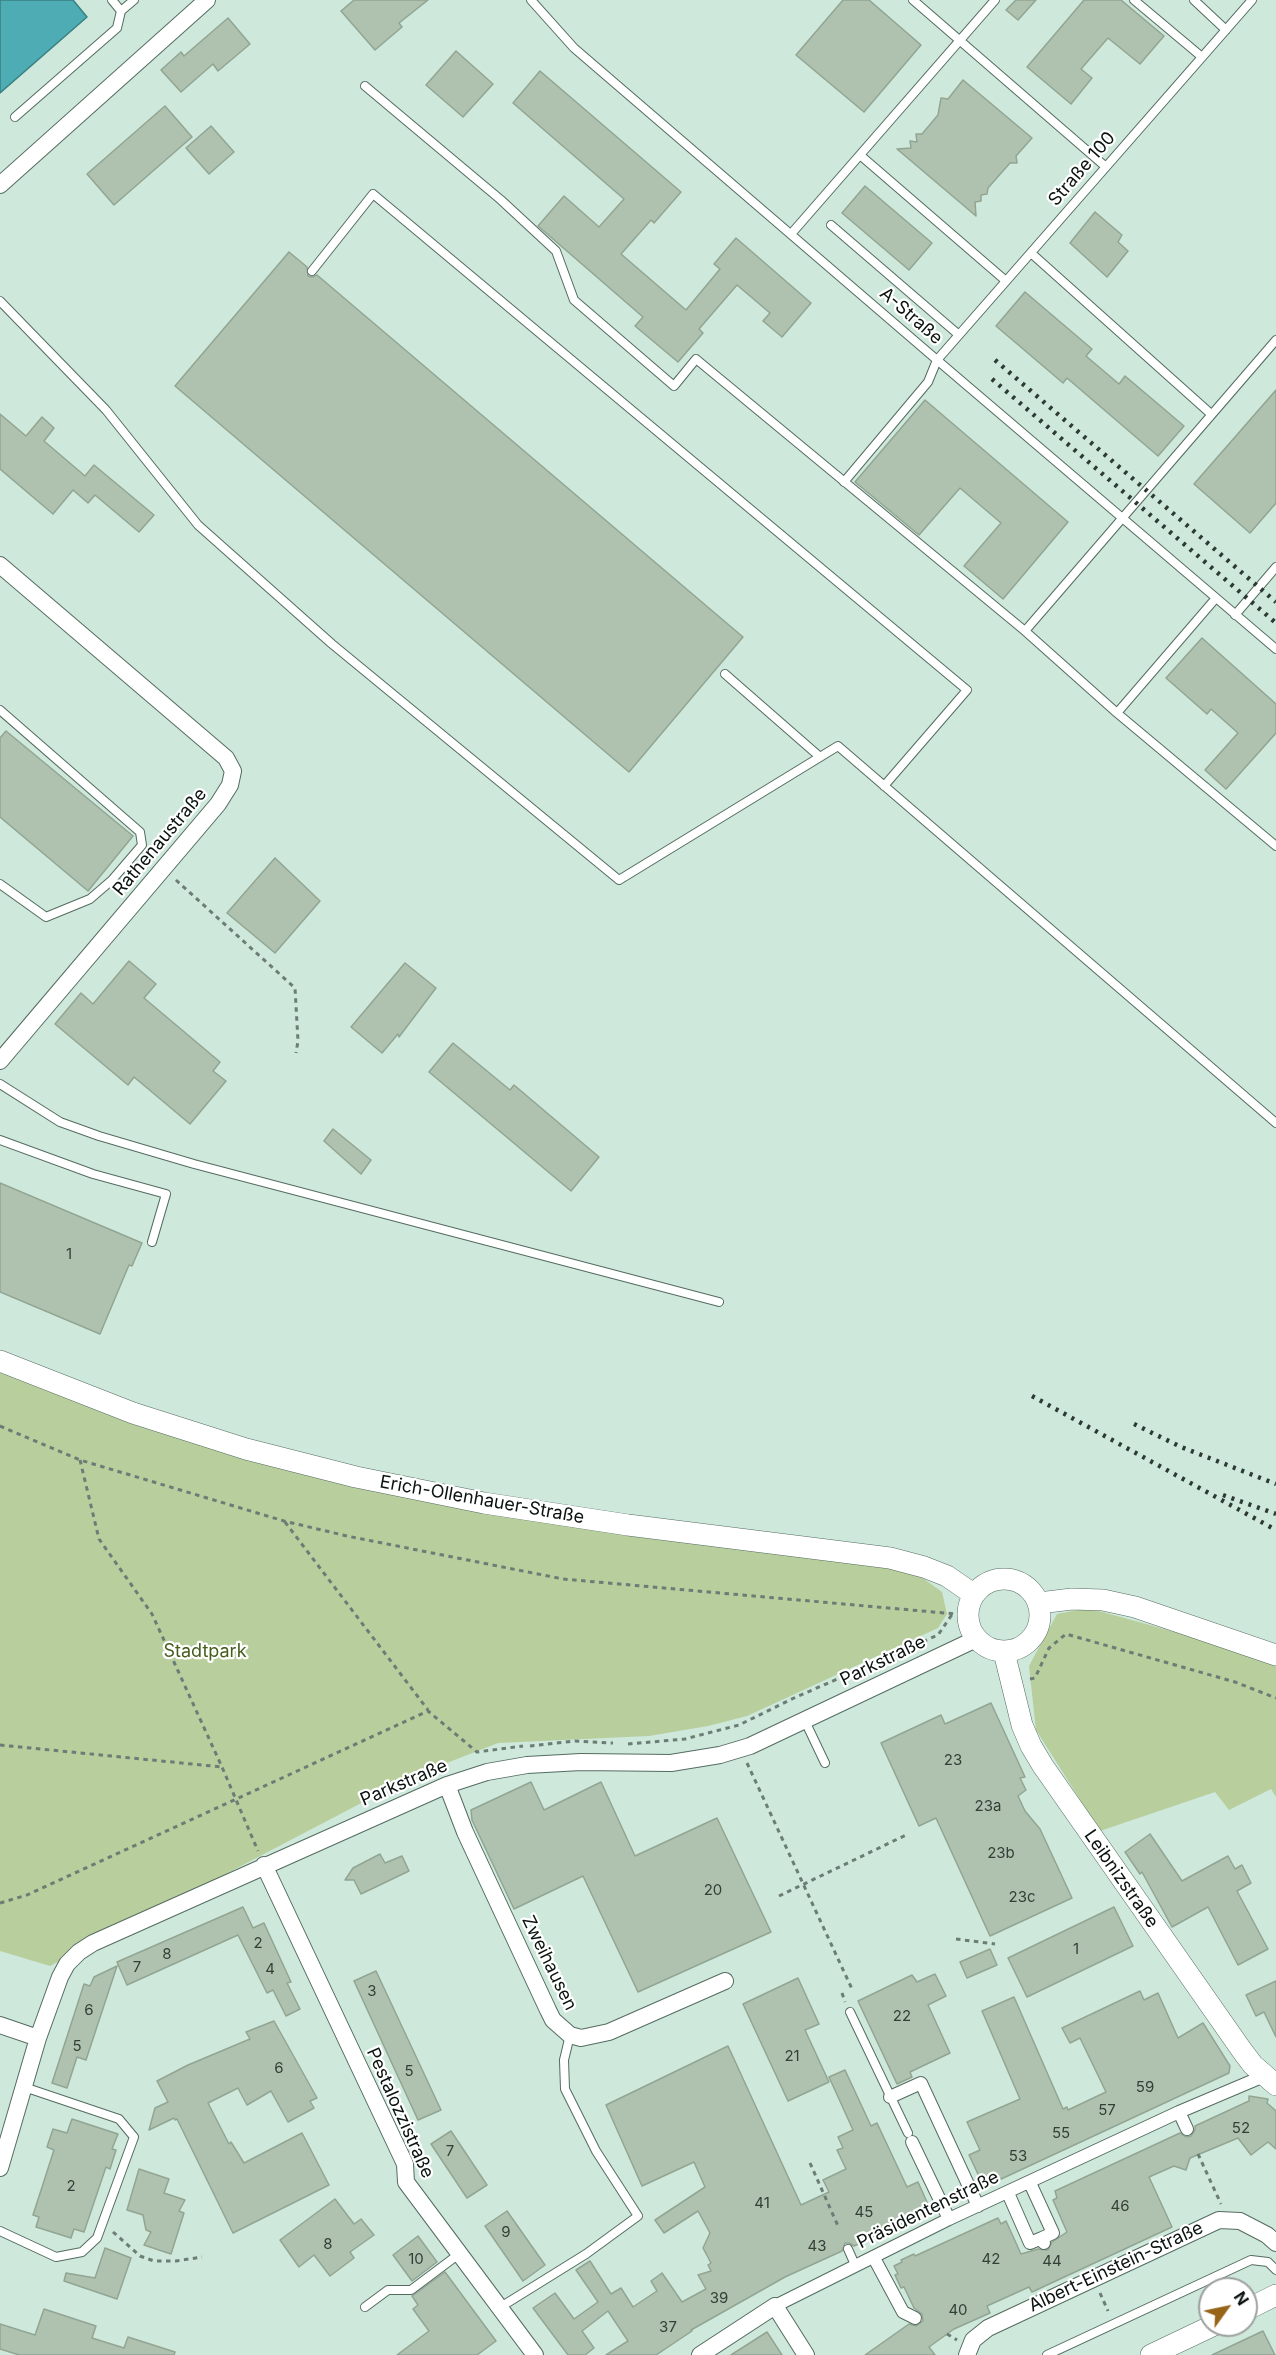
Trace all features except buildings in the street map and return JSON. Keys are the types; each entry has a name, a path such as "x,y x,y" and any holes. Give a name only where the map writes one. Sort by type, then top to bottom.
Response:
{"street":[{"path":"0,185 207,0"},
{"name":"Rathenaustraße","path":"0,565 226,758 231,765 232,777 218,804 0,1061"},
{"name":"Erich-Ollenhauer-Straße","path":"0,1361 133,1413 246,1449 356,1477 484,1503 628,1525 890,1558 947,1576 973,1594"},
{"path":"1009,1578 1022,1582 1032,1591 1039,1603 1041,1617 1037,1630 1029,1642 1017,1649 1004,1652 988,1648 976,1639 969,1627 967,1615 973,1594 989,1582 1009,1578"},
{"path":"1039,1603 1072,1599 1103,1600 1135,1606 1276,1655"},
{"name":"Parkstraße","path":"0,2168 38,2038 60,1977 67,1964 93,1943 447,1785 487,1772 527,1765 581,1762 671,1762 720,1755 750,1746 976,1639"},
{"name":"Leibnizstraße","path":"1004,1652 1022,1725 1043,1766 1239,2047 1272,2077"},
{"name":"Zweihausen","path":"447,1785 465,1832 548,2010 554,2020 570,2035 581,2038 609,2032 725,1981"},
{"name":"Pestalozzistraße","path":"264,1865 405,2163 406,2182 535,2355"},
{"path":"0,2025 38,2038"},
{"name":"Präsidentenstraße","path":"700,2355 776,2306 949,2219 1179,2112 1272,2077"},
{"path":"890,2097 921,2083 978,2206"},
{"path":"1179,2112 1187,2129"},
{"path":"910,2138 949,2219"},
{"path":"1008,2193 1030,2243 1043,2240 1053,2233 1030,2183"},
{"name":"Albert-Einstein-Straße","path":"967,2355 973,2340 988,2328 1210,2223 1228,2219 1240,2221 1252,2226 1276,2243"},
{"path":"874,2258 903,2312 915,2318"},
{"path":"1258,2304 1276,2295"},
{"path":"776,2306 806,2355"},
{"path":"1151,2355 1198,2333"}],"lane":[{"path":"112,0 122,11"},
{"path":"15,117 117,27 122,11 134,0"},
{"name":"A-Straße","path":"531,0 574,48 1276,649"},
{"path":"913,0 1106,167"},
{"path":"791,234 995,0"},
{"path":"1134,0 1202,57"},
{"path":"1194,0 1226,30"},
{"name":"Straße 100","path":"844,482 928,382 937,360 1252,0"},
{"path":"365,86 501,200 556,251 574,300 674,386 696,359 1025,631 1117,713 1276,846"},
{"path":"860,155 1006,281"},
{"path":"312,271 373,194 967,690 884,786"},
{"path":"831,225 959,335"},
{"path":"1031,253 1211,414"},
{"path":"0,301 106,410 198,525 332,644 619,880 837,746 1276,1122"},
{"path":"1025,631 1276,340"},
{"path":"1235,615 1276,567"},
{"path":"1117,713 1216,598"},
{"path":"725,674 820,757"},
{"path":"0,710 140,831 142,845 112,880 90,899 46,917 0,884"},
{"path":"0,1084 60,1122 99,1136 195,1164 719,1302"},
{"path":"0,1140 93,1174 166,1194 152,1242"},
{"path":"805,1721 825,1763"},
{"path":"850,2012 910,2138"},
{"path":"500,2308 586,2254 638,2216 596,2151 566,2089 564,2060 570,2035"},
{"path":"0,2231 56,2257 82,2252 97,2238 134,2137 119,2119 24,2087"},
{"path":"848,2249 856,2266"},
{"path":"365,2307 388,2290 411,2290 459,2254"},
{"path":"1047,2355 1251,2260 1268,2262 1276,2270"}],"path":[{"path":"164,869 295,988 298,1041 296,1053"},
{"path":"0,1426 80,1460 284,1521 347,1536 563,1579 967,1615"},
{"path":"80,1460 99,1539 152,1614 264,1865"},
{"path":"284,1521 428,1711"},
{"path":"1011,1682 1035,1678 1049,1648 1066,1634 1235,1682 1276,1698"},
{"path":"0,1745 222,1767"},
{"path":"750,1755 747,1764 852,1989"},
{"path":"779,1896 906,1836"},
{"path":"956,1939 995,1944"},
{"path":"1198,2154 1228,2219"},
{"path":"810,2163 838,2226"},
{"path":"100,2228 117,2233 140,2256 154,2261 176,2261 202,2257"},
{"path":"1093,2278 1114,2324"}],"green space":[{"name":"Stadtpark","path":"0,1363 244,1451 894,1565 924,1579 942,1592 947,1614 938,1628 747,1716 708,1726 649,1736 498,1743 411,1777 50,1966 0,1951"},
{"path":"1088,1608 1276,1660 1276,1797 1271,1789 1229,1810 1215,1792 1100,1831 1036,1730 1029,1666 1057,1614"}],"water":[{"path":"0,0 73,0 87,17 0,93"}],"railway":[{"path":"995,360 1276,602"},
{"path":"992,379 1276,623"},
{"path":"1032,1396 1276,1530"},
{"path":"1134,1424 1181,1447 1276,1484"},
{"path":"1223,1495 1276,1514"}]}
